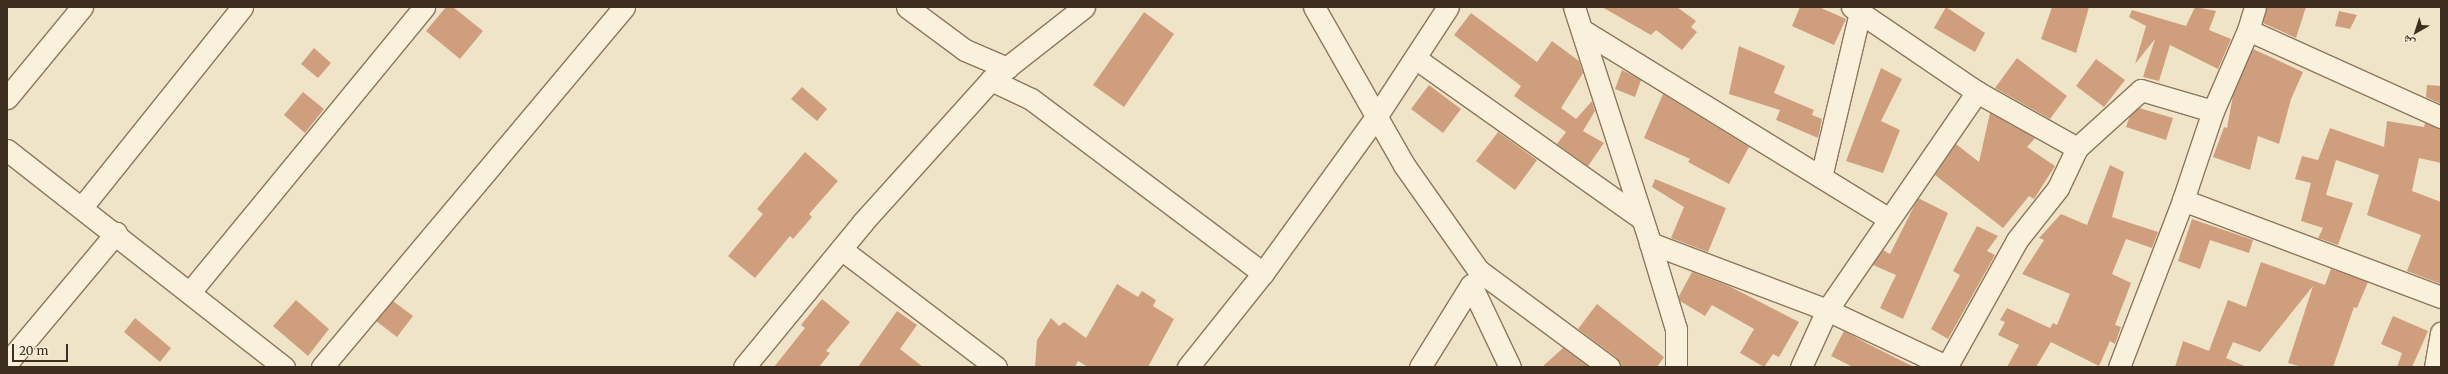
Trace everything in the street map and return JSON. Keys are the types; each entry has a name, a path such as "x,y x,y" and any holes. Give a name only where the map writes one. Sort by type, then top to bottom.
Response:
{"street":[{"path":"7,98 82,7"},
{"path":"82,207 242,7"},
{"path":"190,292 424,7"},
{"path":"322,367 624,7"},
{"path":"907,7 966,50 1007,68"},
{"path":"744,367 841,249 991,80 1084,7"},
{"path":"1314,7 1404,165 1474,277 1510,367"},
{"path":"1188,367 1263,273 1376,117 1448,7"},
{"path":"1574,7 1676,329 1676,367"},
{"path":"2119,367 2183,200 2213,112 2248,30 2255,7"},
{"path":"1821,177 1856,10 1977,92 2077,148"},
{"path":"1582,30 1888,218"},
{"path":"2248,30 2441,118"},
{"path":"1415,58 1642,219"},
{"path":"991,80 1031,100 1263,273"},
{"path":"1650,243 1828,310 1947,367 2017,240 2058,188 2077,148 2141,90 2213,112"},
{"path":"1801,367 1828,310 1888,218 1977,92"},
{"path":"7,150 116,233 284,367"},
{"path":"2183,200 2441,297"},
{"path":"7,363 116,233"},
{"path":"841,249 990,365"},
{"path":"1420,367 1474,277"},
{"path":"1474,277 1609,367"},
{"path":"2435,367 2441,333"}],"building":[{"path":"446,7 453,7 483,31 460,59 426,31"},
{"path":"1602,7 1677,7 1696,21 1691,27 1697,32 1682,50 1656,30 1651,35"},
{"path":"1800,7 1819,7 1846,19 1834,45 1792,26"},
{"path":"1946,7 1985,33 1975,52 1934,28"},
{"path":"2052,7 2089,7 2076,53 2041,39"},
{"path":"2195,7 2216,11 2209,30 2231,39 2218,69 2170,45 2159,81 2143,77 2155,39 2135,64 2146,26 2129,17 2132,10 2186,26"},
{"path":"2267,7 2306,7 2296,38 2263,23"},
{"path":"2339,11 2357,15 2350,29 2335,26"},
{"path":"1144,12 1174,34 1124,107 1093,85"},
{"path":"1471,13 1537,62 1552,41 1579,61 1583,73 1561,108 1576,119 1592,101 1595,111 1583,131 1604,143 1588,166 1557,144 1566,132 1514,96 1521,86 1454,35"},
{"path":"1739,46 1785,66 1774,93 1814,110 1812,115 1822,119 1818,138 1776,120 1780,110 1729,94"},
{"path":"314,48 331,63 318,78 301,64"},
{"path":"2253,49 2303,72 2291,99 2279,144 2258,136 2250,170 2213,157 2224,127 2227,128 2233,95"},
{"path":"2017,58 2067,96 2050,119 1995,88"},
{"path":"2096,59 2125,80 2104,107 2076,86"},
{"path":"1881,68 1902,79 1881,121 1900,130 1883,173 1846,161"},
{"path":"1622,70 1641,80 1635,97 1615,89"},
{"path":"1429,85 1461,109 1443,133 1411,109"},
{"path":"2427,85 2441,86 2441,104 2426,97"},
{"path":"802,87 827,109 817,121 791,99"},
{"path":"303,92 324,109 305,133 284,115"},
{"path":"1663,94 1749,147 1729,184 1688,162 1690,159 1644,138"},
{"path":"2139,108 2173,118 2166,140 2126,127 2130,116"},
{"path":"1990,113 2035,138 2027,147 2055,166 2034,199 2029,196 2003,228 1935,175 1956,144 1979,162"},
{"path":"2387,121 2424,127 2425,123 2441,129 2441,163 2419,158 2412,191 2441,202 2441,284 2407,271 2421,235 2367,215 2379,175 2336,160 2326,195 2353,203 2338,245 2318,238 2323,228 2301,221 2311,183 2295,179 2302,156 2318,160 2330,128 2384,147"},
{"path":"1498,132 1537,160 1515,190 1476,161"},
{"path":"805,152 838,181 809,214 812,217 793,239 790,236 755,278 728,256 763,214 757,209"},
{"path":"2110,165 2124,172 2112,217 2158,232 2152,248 2126,239 2112,274 2131,283 2115,325 2121,327 2115,344 2110,341 2099,366 2051,342 2036,367 2007,367 2019,345 1998,335 2005,322 2000,320 2007,308 2050,328 2053,323 2057,325 2070,294 2022,274 2044,240 2039,238 2061,214 2087,225"},
{"path":"1655,179 1726,208 1708,252 1671,238 1684,207 1652,187"},
{"path":"1918,198 1948,213 1903,319 1880,308 1896,275 1873,265 1883,250 1890,254"},
{"path":"2192,219 2253,240 2249,253 2210,240 2200,269 2178,261"},
{"path":"1977,226 1998,236 1987,251 1995,255 1948,339 1931,329 1960,275 1953,271"},
{"path":"2261,262 2325,285 2331,269 2368,282 2357,308 2354,307 2333,367 2302,367 2288,363 2313,286 2260,352 2233,342 2226,358 2247,367 2175,367 2183,341 2209,351 2228,300 2246,307"},
{"path":"1692,272 1729,286 1799,322 1779,357 1773,354 1764,367 1740,353 1754,329 1712,305 1705,316 1680,301 1679,296"},
{"path":"1117,284 1138,297 1142,291 1156,300 1153,306 1174,319 1148,367 1088,367 1078,361 1075,367 1035,367 1037,340 1051,318 1059,326 1064,322 1086,338"},
{"path":"822,299 850,322 826,351 830,353 819,367 774,367 805,328 801,325"},
{"path":"296,300 329,329 308,356 273,326"},
{"path":"393,301 413,316 397,337 376,321"},
{"path":"1597,304 1664,357 1657,367 1621,367 1616,357 1578,329"},
{"path":"897,311 917,325 900,349 923,367 858,367"},
{"path":"2393,316 2428,331 2412,367 2397,367 2402,353 2381,344"},
{"path":"135,318 171,348 160,362 124,332"},
{"path":"1844,331 1914,367 1853,367 1831,356"},
{"path":"1563,348 1589,367 1542,367"}]}
